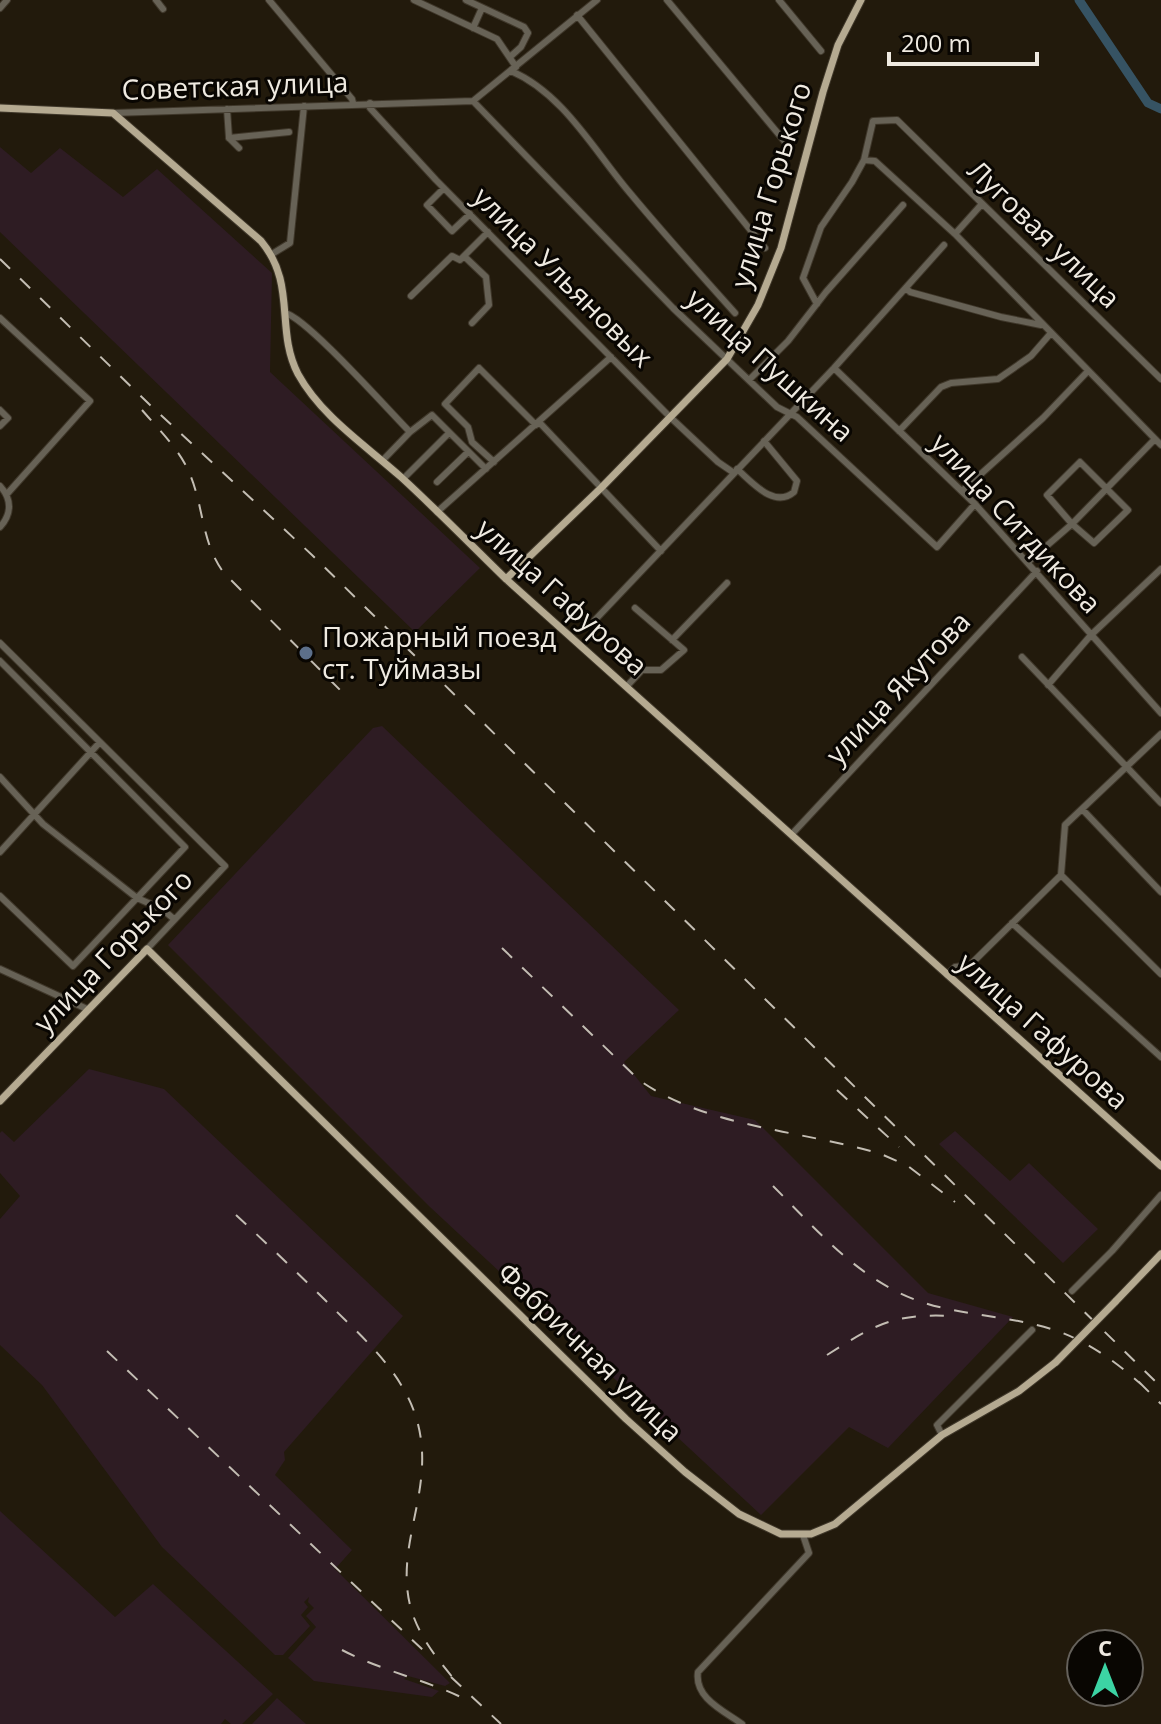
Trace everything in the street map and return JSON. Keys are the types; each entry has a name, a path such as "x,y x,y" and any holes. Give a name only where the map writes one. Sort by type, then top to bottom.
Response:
{"main road":[{"name":"улица Горького","path":"506,579 601,488 727,359 758,305 781,248 826,80 838,45 861,0"},
{"name":"Советская улица","path":"0,108 113,113"},
{"path":"113,113 261,241 272,254"},
{"name":"улица Гафурова","path":"272,254 280,273 289,348 297,372 316,402 403,479 506,579 1161,1166"},
{"name":"улица Горького","path":"0,1101 147,949"},
{"name":"Фабричная улица","path":"147,949 541,1338 685,1472 755,1524 781,1534 803,1535"},
{"path":"803,1535 835,1524 942,1435 1019,1391 1056,1362 1161,1254"}],"street":[{"path":"156,0 163,9"},
{"path":"269,0 353,103"},
{"path":"414,0 427,3 497,39 511,56 514,69 566,114 646,213 735,313"},
{"path":"466,0 524,27 528,33 521,47 511,56"},
{"path":"473,101 475,96 514,69 597,0"},
{"path":"667,0 791,149"},
{"path":"779,0 821,51"},
{"path":"473,28 482,8"},
{"path":"577,15 765,248"},
{"name":"Советская улица","path":"113,113 473,101"},
{"name":"улица Пушкина","path":"473,101 633,267 727,359 777,407 797,417 937,547 975,504"},
{"name":"улица Ульяновых","path":"370,103 370,108 444,188 669,416 718,462 736,471 771,497 782,499 794,492 797,481 764,441"},
{"path":"272,254 290,243 304,106"},
{"path":"227,109 229,138 239,148"},
{"name":"Луговая улица","path":"864,160 873,121 897,120 1161,379"},
{"path":"229,138 289,132"},
{"path":"817,304 803,278 821,227 864,160 875,161 955,234 1161,445"},
{"path":"444,188 427,205 452,231 470,214"},
{"path":"749,380 788,341 903,205"},
{"path":"955,234 981,205"},
{"path":"411,296 452,256 460,260 488,232"},
{"path":"594,621 834,368 944,245"},
{"path":"464,256 486,277 489,305 472,323"},
{"path":"907,289 963,308 1042,325"},
{"path":"285,313 294,315 329,348 410,432"},
{"path":"0,318 90,401 7,494"},
{"path":"899,431 941,387 951,383 998,379 1031,356 1051,333"},
{"path":"437,512 611,357"},
{"path":"494,462 472,442 468,427 445,404 479,368 661,551"},
{"name":"улица Ситдикова","path":"834,368 975,504 1161,713"},
{"path":"962,491 1043,418 1088,371"},
{"path":"0,410 8,418 0,426"},
{"path":"382,461 432,415 486,469"},
{"path":"403,479 449,433"},
{"path":"1028,562 1072,524 1155,439"},
{"path":"437,482 468,452"},
{"path":"1080,462 1106,488 1128,510 1094,543 1072,524 1047,495 1080,462"},
{"path":"0,486 7,494 10,510 0,527"},
{"path":"1048,685 1091,635 1161,569"},
{"name":"улица Якутова","path":"792,834 1037,571"},
{"path":"672,640 727,583"},
{"path":"627,686 642,670 661,670 684,650 635,608"},
{"path":"0,643 100,742 0,852"},
{"path":"1022,657 1161,803"},
{"path":"0,661 185,847 73,966 0,896"},
{"path":"947,975 955,967 970,965 1061,875 1065,825 1161,734"},
{"name":"улица Горького","path":"100,742 225,866 147,949"},
{"path":"0,777 43,824 137,898 162,909 174,919"},
{"path":"1082,809 1161,892"},
{"path":"1061,875 1161,974"},
{"path":"1012,923 1161,1057"},
{"path":"0,969 87,1009"},
{"path":"1072,1291 1161,1195"},
{"path":"942,1435 937,1425 1032,1330"},
{"path":"742,1724 705,1698 699,1688 698,1672 809,1553 803,1535"}],"shaded area":[{"path":"0,147 31,173 60,148 123,197 157,169 272,273 270,372 480,568 415,632 0,232"},
{"path":"382,726 679,1010 624,1062 651,1096 755,1120 928,1293 1013,1317 888,1448 849,1427 761,1515 430,1207 168,945 373,728"},
{"path":"89,1069 164,1089 403,1316 284,1452 285,1460 275,1475 352,1550 335,1569 450,1683 445,1686 408,1676 404,1679 439,1691 432,1697 314,1681 288,1658 316,1627 306,1616 314,1608 308,1602 309,1597 304,1602 308,1607 301,1615 310,1626 283,1655 275,1655 162,1547 42,1385 0,1345 0,1219 20,1196 0,1173 0,1133 2,1131 14,1142"},
{"path":"955,1131 1010,1181 1029,1163 1098,1229 1063,1263 939,1144"},
{"path":"0,1511 115,1617 153,1584 273,1694 242,1724 231,1724 225,1719 221,1724 0,1724"},
{"path":"277,1698 306,1724 252,1724"}],"waterway":[{"path":"1079,0 1148,103 1161,109"}],"railway":[{"path":"0,259 149,404 312,555 1161,1387"},
{"path":"142,410 170,442 187,468 207,539 224,573 344,694"},
{"path":"502,948 639,1080 666,1096 725,1118 881,1154 908,1166 955,1202"},
{"path":"837,1090 899,1147"},
{"path":"773,1186 838,1251 895,1291 934,1306 1025,1322 1060,1332 1104,1355 1142,1385"},
{"path":"236,1215 367,1342 391,1369 409,1400 421,1443 422,1468 407,1561 411,1609 425,1640 459,1685"},
{"path":"827,1355 885,1323 915,1317 952,1316"},
{"path":"107,1351 425,1652"},
{"path":"1139,1382 1161,1404"},
{"path":"342,1650 467,1700"},
{"path":"451,1677 501,1724"}],"place":[{"name":"Пожарный поезд ст. Туймазы","path":"306,653"}]}
